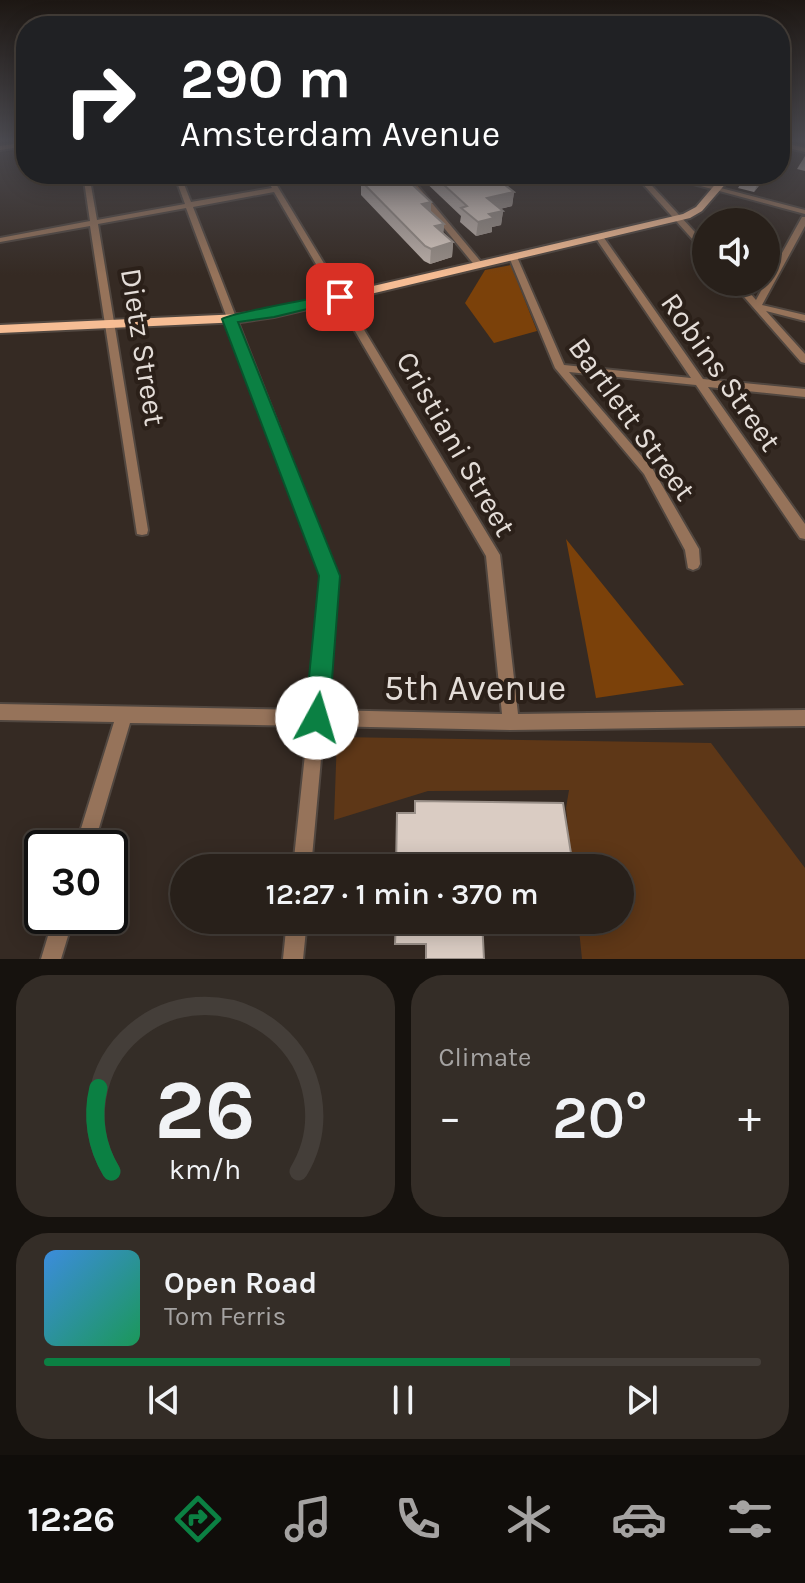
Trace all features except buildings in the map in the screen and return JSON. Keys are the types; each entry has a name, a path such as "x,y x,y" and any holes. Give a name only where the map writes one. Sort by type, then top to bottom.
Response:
{"main road":[{"path":"0,329 229,319 274,313 678,218 694,213 719,186"}],"street":[{"name":"Dietz Street","path":"88,186 142,530"},
{"path":"181,186 229,319 330,576 303,854"},
{"name":"Cristiani Street","path":"274,186 493,555 511,722"},
{"path":"414,186 442,215 451,232 479,265"},
{"path":"647,186 692,234"},
{"path":"704,186 805,212"},
{"path":"0,240 276,189"},
{"path":"757,306 805,219"},
{"name":"Robins Street","path":"599,237 805,534"},
{"name":"Bartlett Street","path":"513,257 560,368 648,471 692,549 693,564"},
{"path":"748,296 805,360"},
{"path":"757,306 805,318"},
{"path":"560,368 805,393"},
{"name":"5th Avenue","path":"0,712 511,722 805,718"},
{"path":"90,830 125,714"},
{"path":"51,959 59,934"},
{"path":"293,959 296,934"}],"shaded area":[{"path":"511,265 537,331 494,343 465,303 485,270"},
{"path":"566,539 684,685 596,698"},
{"path":"337,737 711,743 805,868 805,959 582,959 579,934 634,934 634,854 571,854 566,808 569,790 428,791 334,820"}],"route":[{"path":"317,718 330,576 229,319 274,313 340,297"}]}
